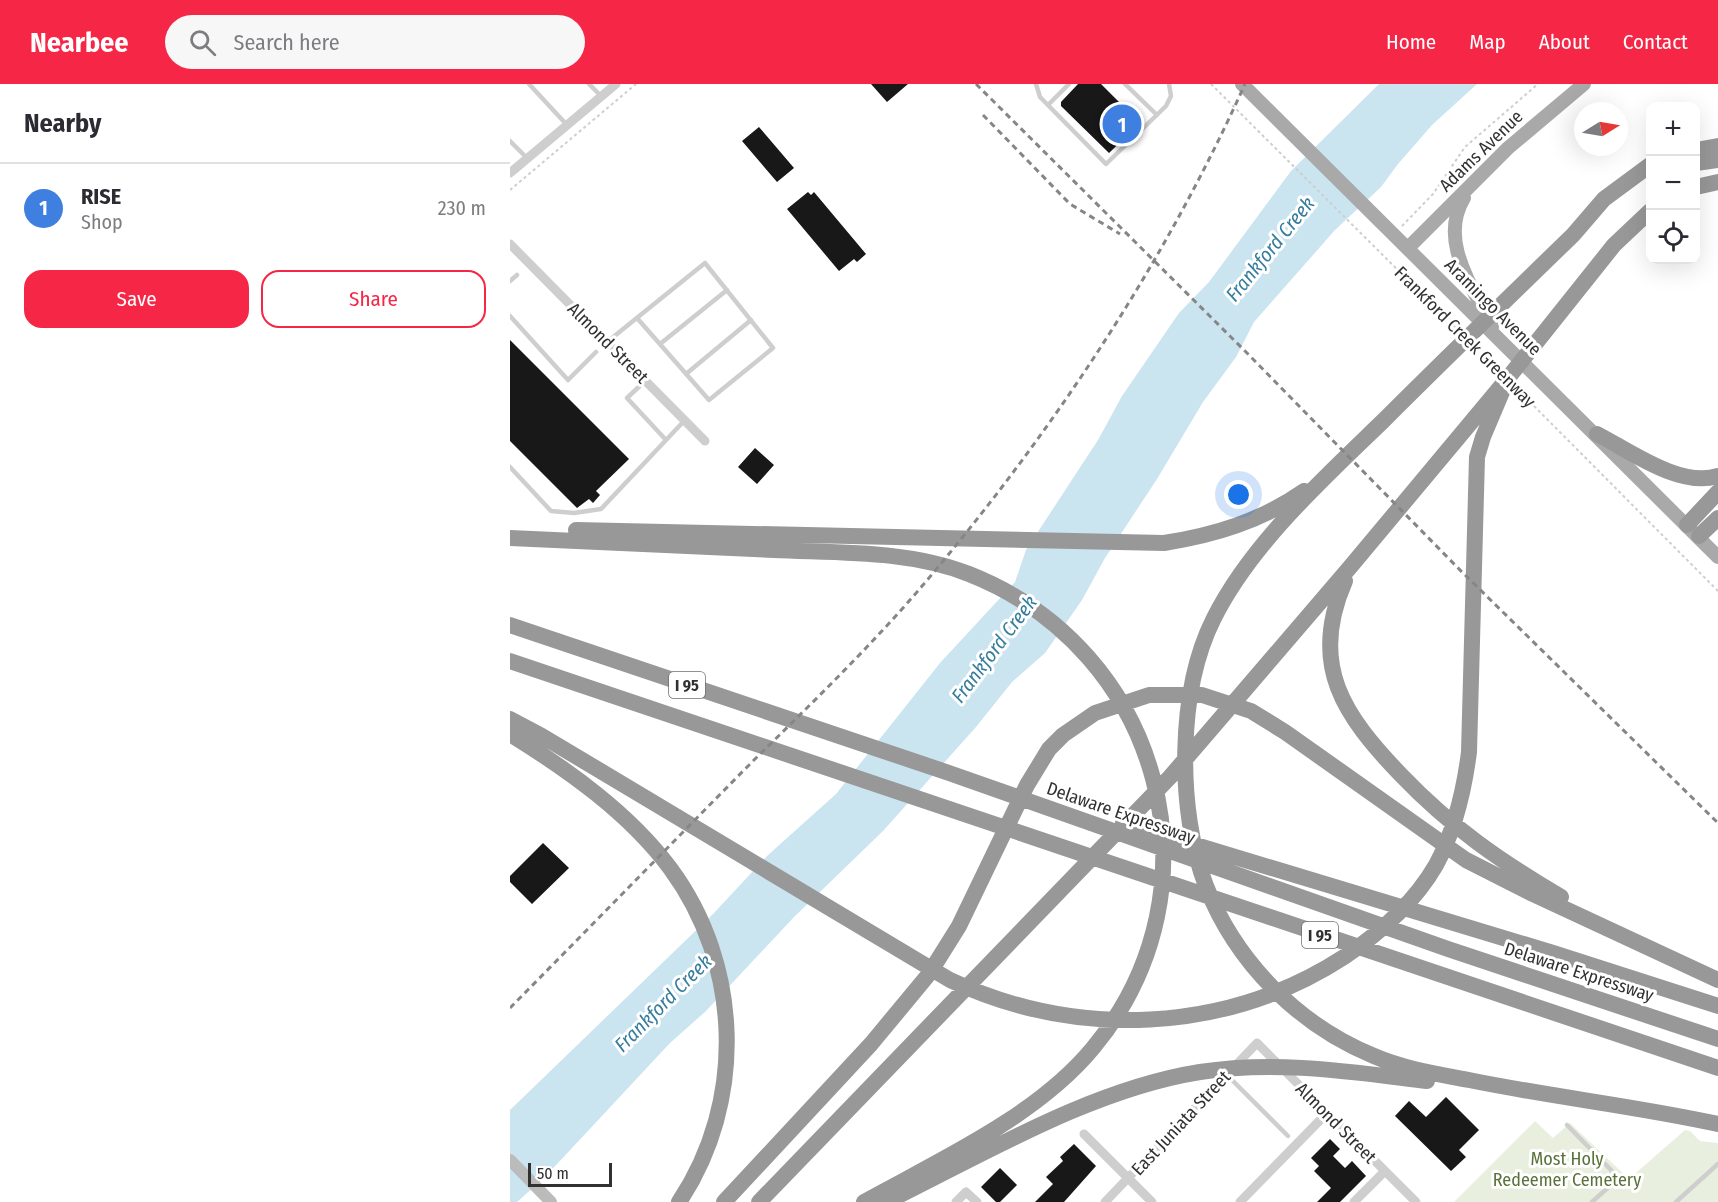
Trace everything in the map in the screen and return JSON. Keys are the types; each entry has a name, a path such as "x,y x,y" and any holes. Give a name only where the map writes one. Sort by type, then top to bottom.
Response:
{"highway":[{"path":"1700,149 1718,146"},
{"path":"1700,162 1718,160"},
{"path":"1533,1093 1402,1065 1376,1057 1329,1033 1283,998 1242,953 1227,930 1202,875 1191,828 1186,785 1189,715 1202,649 1212,621 1244,569 1327,475 1573,235 1604,199 1646,168"},
{"path":"1573,235 1646,180"},
{"path":"1700,186 1718,182"},
{"path":"759,1202 1170,777 1508,379 1614,245 1646,215"},
{"path":"510,719 950,980 975,992 1027,1009 1105,1021 1158,1020 1216,1011 1260,998 1309,978 1377,934 1425,882 1446,843 1461,797 1469,752 1477,457 1508,379"},
{"path":"1597,434 1673,474 1707,480 1718,476"},
{"path":"510,528 1164,543 1217,533 1241,525 1288,502 1327,475"},
{"path":"1693,531 1718,492"},
{"path":"1693,531 1718,518"},
{"path":"510,538 867,554 943,566 990,583 1049,618 1085,651 1113,687 1145,752 1153,775 1161,821 1161,892 1143,964 1128,997 1108,1028 1077,1067 1058,1085 886,1202"},
{"path":"1351,566 1338,596 1330,648 1336,683 1350,716 1359,730 1431,806 1505,863 1639,943"},
{"name":"Delaware Expressway","path":"510,625 949,773 1425,941 1718,1039"},
{"name":"I 95","path":"510,662 1718,1068"},
{"path":"724,1202 911,998 945,950 973,899 1027,784 1049,749 1063,735 1103,709 1149,695 1202,695 1234,704 1268,721 1466,860 1718,980"},
{"path":"510,734 560,768 618,813 670,868 696,910 715,960 726,1013 727,1064 718,1114 698,1168 679,1202"},
{"path":"949,773 1328,884 1718,1006"},
{"path":"864,1202 1104,1098 1200,1072 1242,1068 1304,1068 1533,1093 1718,1124"}],"main road":[{"name":"Aramingo Avenue","path":"1242,84 1597,434 1718,557"},
{"name":"Adams Avenue","path":"1408,248 1532,126 1584,84"},
{"path":"1479,178 1463,200 1456,215 1455,249 1497,337"},
{"path":"510,1160 550,1201"}],"street":[{"path":"510,173 616,84"},
{"name":"Almond Street","path":"510,244 705,441"},
{"name":"Almond Street","path":"1257,1043 1416,1202"},
{"name":"East Juniata Street","path":"1105,1202 1257,1043"},
{"path":"1240,1202 1327,1113"},
{"path":"1084,1134 1152,1202"},
{"path":"1354,1202 1384,1171"},
{"path":"956,1202 966,1192 976,1202"}],"lane":[{"path":"529,84 567,125"},
{"path":"589,84 601,96"},
{"path":"1036,84 1040,97 1106,164 1169,102 1172,91 1169,84"},
{"path":"1048,105 1069,84"},
{"path":"1125,84 1157,115"},
{"path":"510,141 528,158"},
{"path":"607,342 705,263 772,348 709,400 637,318"},
{"path":"510,281 518,275"},
{"path":"660,344 727,290"},
{"path":"510,316 568,380 596,352"},
{"path":"686,374 751,321"},
{"path":"645,381 627,398 666,440"},
{"path":"510,467 551,511 574,513 601,509 685,420"},
{"path":"1227,1075 1288,1136"},
{"path":"1568,1125 1612,1171 1611,1185 1592,1202"},
{"path":"1676,1202 1718,1164"}],"path":[{"path":"510,190 636,84"},
{"name":"Frankford Creek Greenway","path":"1211,84 1463,335"},
{"path":"1412,216 1433,194 1465,147 1538,84"},
{"name":"Frankford Creek Greenway","path":"1471,343 1718,591"}],"green space":[{"name":"Most Holy Redeemer Cemetery","path":"1535,1121 1553,1138 1570,1123 1629,1179 1685,1130 1690,1131 1700,1141 1718,1143 1718,1202 1454,1202"}],"water":[{"name":"Frankford Creek","path":"1379,84 1477,84 1432,125 1381,187 1335,230 1254,322 1236,357 1203,402 1157,479 1105,558 1082,600 1045,653 1012,682 976,727 883,831 794,917 706,1011 670,1043 544,1178 517,1202 510,1202 510,1110 714,913 767,856 836,794 940,663 1015,582 1026,550 1098,440 1122,396 1179,313 1209,282 1291,171"}],"building":[{"path":"871,84 908,84 887,102"},
{"path":"1078,84 1101,84 1138,121 1139,124 1109,153 1061,106 1061,102"},
{"path":"759,127 794,168 777,182 742,141"},
{"path":"808,192 811,195 814,192 866,254 857,262 854,259 839,271 787,209"},
{"path":"510,340 629,459 596,491 600,495 593,503 589,499 577,508 510,441"},
{"path":"755,448 774,465 757,484 738,467"},
{"path":"543,843 569,868 532,904 510,882 510,876"},
{"path":"1446,1097 1479,1130 1459,1150 1466,1157 1451,1171 1395,1116 1409,1101 1426,1117"},
{"path":"1330,1139 1340,1149 1333,1156 1345,1168 1352,1161 1366,1176 1340,1202 1317,1202 1331,1188 1314,1171 1319,1166 1311,1158"},
{"path":"1074,1144 1096,1166 1064,1202 1035,1202 1053,1184 1046,1177 1063,1161 1060,1157"},
{"path":"1000,1168 1017,1185 1000,1202 996,1202 981,1187"}],"railway":[{"path":"976,84 1244,350 1460,570 1718,823"},
{"path":"510,1008 861,653 903,608 971,527 1060,408 1102,346 1178,218 1245,84"},
{"path":"983,115 1070,204 1120,234"}],"place":[{"name":"RISE","path":"1122,124"}]}
